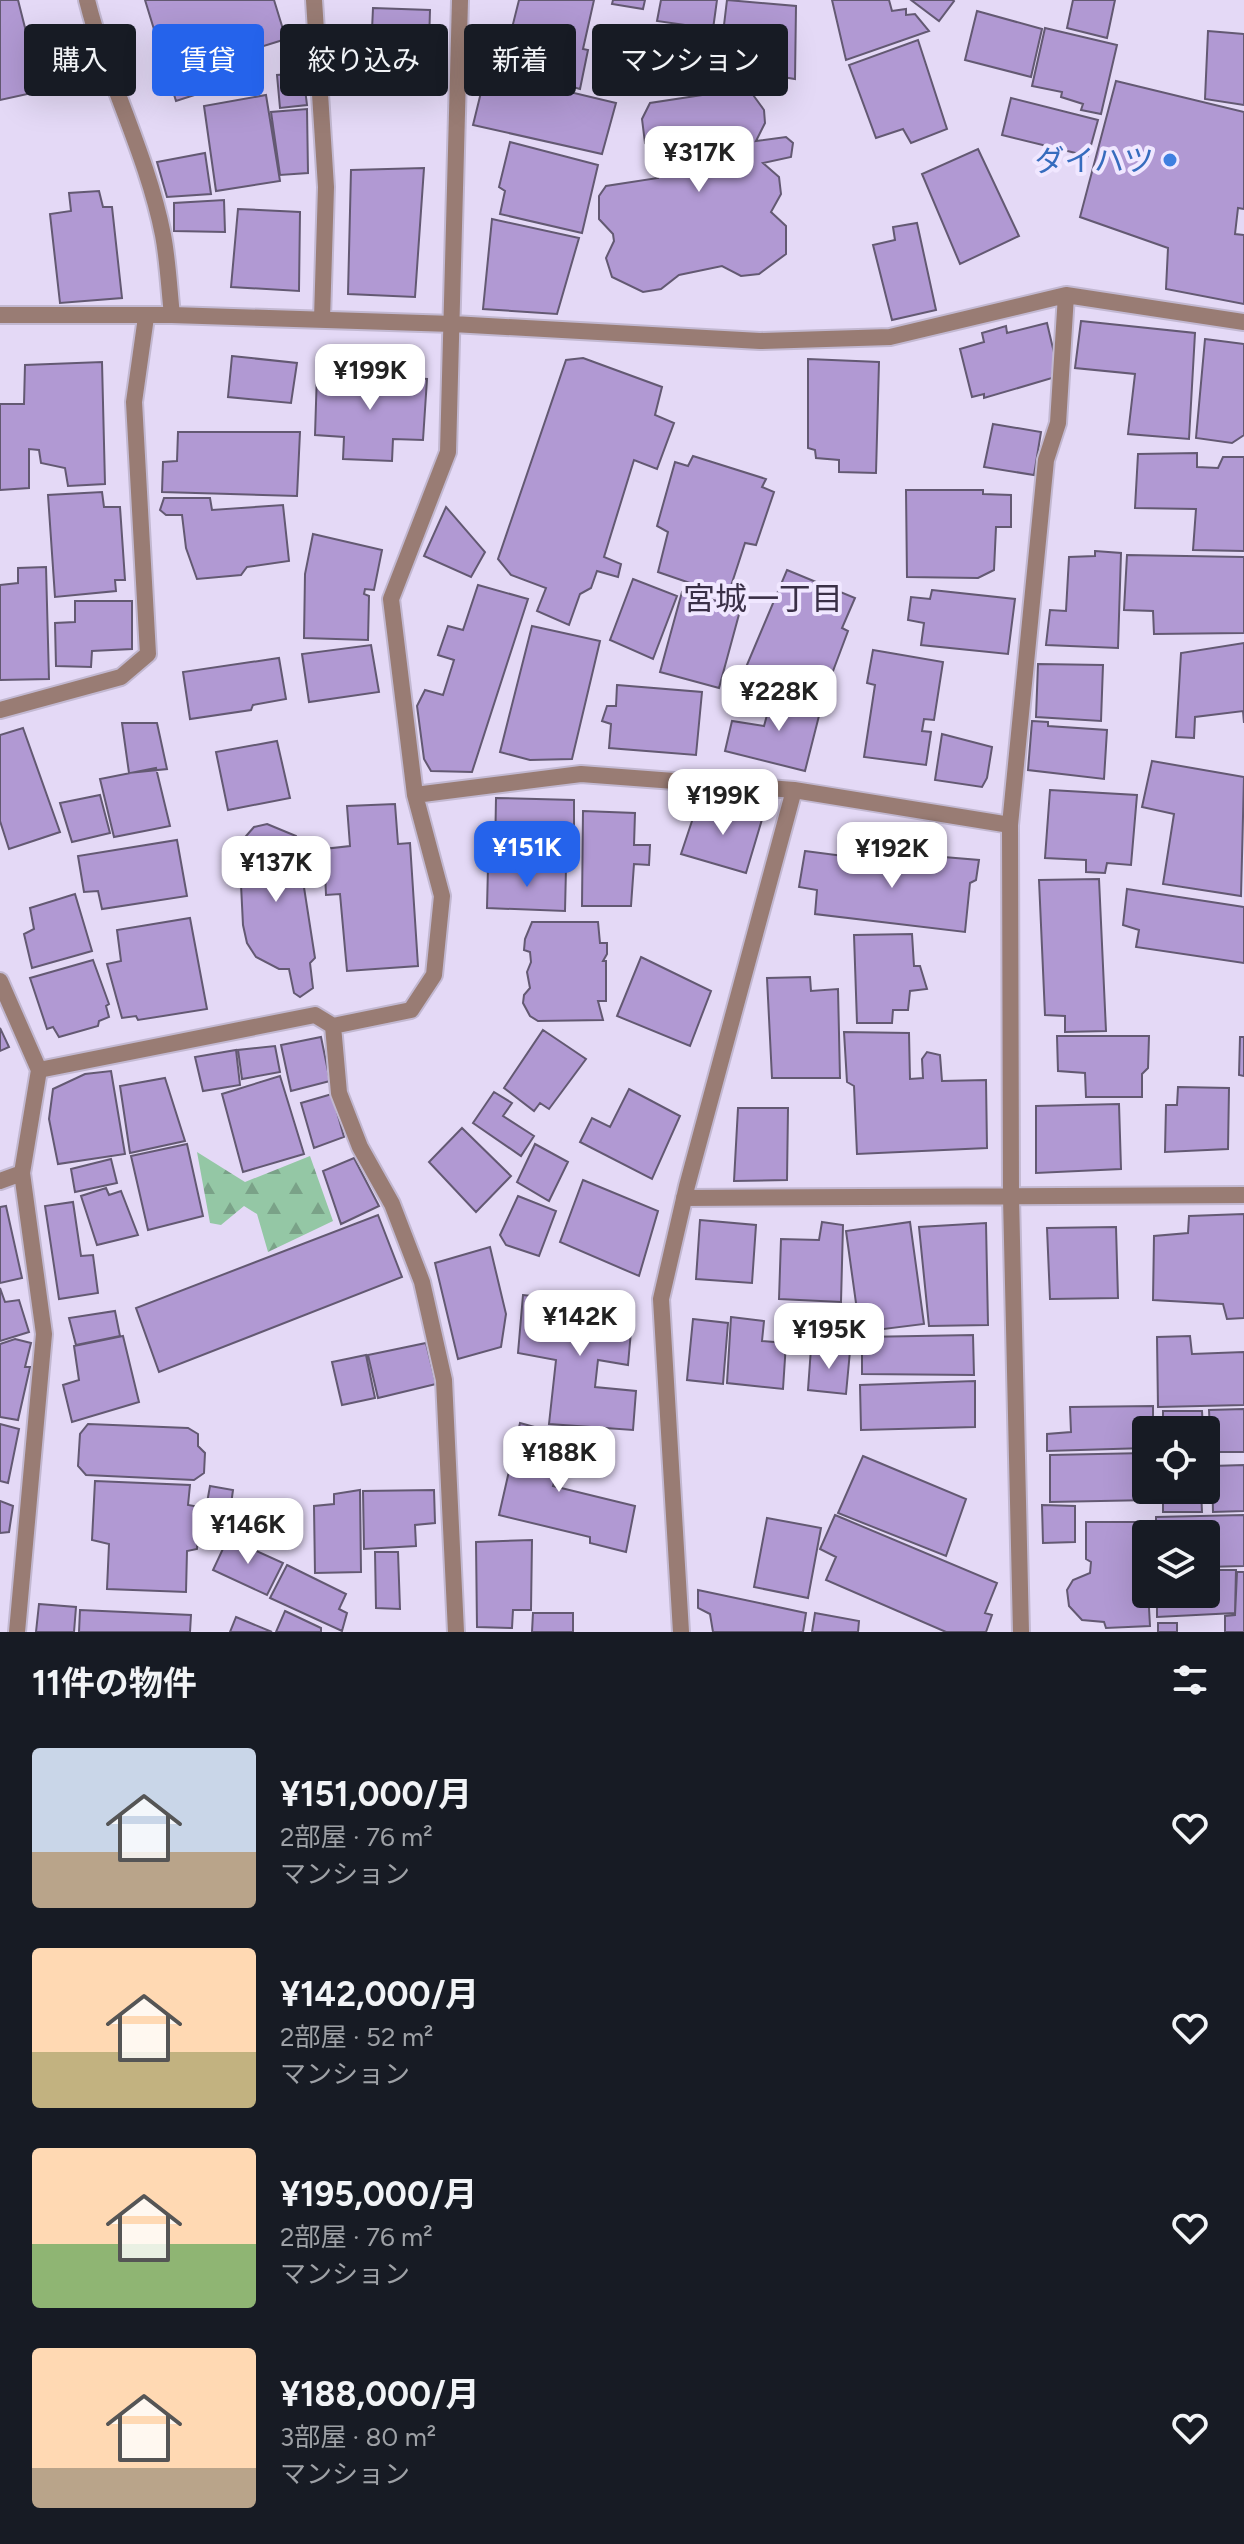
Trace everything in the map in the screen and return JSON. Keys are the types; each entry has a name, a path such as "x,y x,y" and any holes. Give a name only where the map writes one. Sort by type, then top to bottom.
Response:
{"street":[{"path":"87,0 98,44 137,145 163,235 172,315"},
{"path":"314,0 326,187 322,319"},
{"path":"39,1070 315,1015 333,1026 411,1010 434,975 442,896 415,795 391,599 448,452 460,0"},
{"path":"1021,1632 1011,1197 1010,825 1046,460 1058,423 1066,295"},
{"path":"0,315 322,319 760,341 890,337 1066,295 1244,322"},
{"path":"0,710 121,677 148,654 134,402 146,317"},
{"path":"415,795 581,774 794,790 1010,825"},
{"path":"681,1632 661,1299 684,1198 794,790"},
{"path":"0,981 39,1070 22,1173 44,1334 17,1632"},
{"path":"333,1026 339,1093 360,1147 392,1204 422,1282 444,1380 456,1632"},
{"path":"0,1181 22,1173"},
{"path":"684,1198 1244,1195"}],"green space":[{"path":"197,1152 245,1182 310,1156 333,1221 268,1252 257,1214 244,1206 221,1225 210,1223"}],"building":[{"path":"0,0 18,0 24,24 24,95 0,100"},
{"path":"145,0 274,0 281,24 280,41 264,46 264,24 152,24"},
{"path":"519,0 594,0 583,49 588,50 580,89 576,88 576,24 513,24"},
{"path":"613,0 645,0 643,9 612,4"},
{"path":"661,0 717,0 714,24 657,21"},
{"path":"727,0 796,6 795,79 788,78 788,24 724,24"},
{"path":"832,0 889,0 892,11 906,9 906,15 915,14 929,31 846,60"},
{"path":"911,0 953,0 954,1 939,21"},
{"path":"1073,0 1115,0 1107,38 1067,28"},
{"path":"373,8 430,10 430,24 372,24"},
{"path":"977,11 1042,29 1031,77 965,60"},
{"path":"1045,28 1117,45 1101,114 1081,110 1083,104 1061,97 1062,92 1032,86"},
{"path":"1208,31 1244,34 1244,105 1205,99"},
{"path":"918,40 947,129 911,143 903,129 876,138 849,65"},
{"path":"277,75 280,75 280,96 306,96 307,105 280,108"},
{"name":"ダイハツ","path":"1116,81 1244,112 1244,209 1238,208 1235,234 1244,235 1244,304 1166,289 1168,248 1080,217"},
{"path":"576,93 616,103 602,154 473,125 480,96 576,96"},
{"path":"264,95 280,181 216,191 204,106"},
{"path":"174,96 191,96 176,101"},
{"path":"696,96 754,96 764,110 765,123 756,141 786,137 793,143 791,157 763,163 779,177 781,194 771,212 786,226 786,254 759,274 741,276 722,266 679,275 661,289 643,292 612,277 606,258 614,241 613,234 599,219 599,196 606,186 658,178 658,156 645,143 642,119 650,103"},
{"path":"1011,98 1098,120 1088,156 1002,135"},
{"path":"307,109 308,173 280,175 271,112"},
{"path":"510,142 598,165 582,233 500,214 505,191 499,187"},
{"path":"978,149 1019,236 960,264 922,174"},
{"path":"205,153 211,194 167,197 157,162"},
{"path":"424,168 415,297 348,294 351,170"},
{"path":"99,191 103,207 112,207 122,298 60,303 50,214 71,211 69,193"},
{"path":"224,200 225,232 174,231 174,203"},
{"path":"238,209 300,212 299,291 231,287"},
{"path":"492,219 579,238 557,314 483,309"},
{"path":"917,223 936,310 892,320 873,245 895,240 893,227"},
{"path":"1081,321 1195,333 1189,439 1128,434 1135,374 1075,368"},
{"path":"1047,323 1055,357 1052,378 984,398 984,394 972,397 960,349 984,342 982,333 1006,326 1007,333"},
{"path":"1205,339 1244,344 1244,435 1232,443 1196,438"},
{"path":"232,356 297,363 291,403 228,397"},
{"path":"583,358 662,387 655,415 674,423 657,469 634,460 604,557 621,564 618,577 597,571 591,588 580,594 569,625 537,611 546,588 511,575 498,559 566,360"},
{"path":"808,359 879,362 876,473 839,472 839,460 816,458 815,450 808,448"},
{"path":"102,362 105,484 68,486 65,468 41,463 39,450 29,449 29,488 0,490 0,404 24,404 25,365"},
{"path":"317,372 427,379 423,440 393,439 392,461 343,459 344,437 315,435"},
{"path":"993,424 1041,432 1034,475 984,467"},
{"path":"178,432 300,432 297,496 162,492 163,462 177,461"},
{"path":"1197,453 1197,467 1218,468 1223,457 1244,457 1244,551 1193,550 1196,509 1135,508 1138,454"},
{"path":"693,456 766,479 762,487 774,492 756,545 745,543 731,586 716,592 658,572 668,532 657,526 675,462 688,466"},
{"path":"906,490 983,490 983,494 1011,495 1011,527 996,527 994,570 978,578 907,577"},
{"path":"102,492 104,507 120,507 125,580 115,580 116,591 55,597 48,495"},
{"path":"164,498 210,498 212,510 283,505 289,561 247,567 241,575 197,579 186,548 182,515 166,515 160,510"},
{"path":"446,507 485,552 471,577 424,556"},
{"path":"313,534 382,550 374,590 365,589 364,594 369,596 368,640 304,638 305,574"},
{"path":"1095,551 1121,553 1118,648 1046,645 1050,610 1066,611 1069,557 1095,556"},
{"path":"1127,555 1244,557 1244,633 1154,634 1153,611 1124,610"},
{"path":"46,567 49,679 0,680 0,585 18,583 18,568"},
{"path":"787,570 855,598 842,628 848,631 824,695 815,698 744,672"},
{"path":"633,579 677,596 653,659 610,640"},
{"path":"478,585 528,599 472,772 431,771 424,759 417,706 425,690 443,695 454,660 438,655 448,626 463,630"},
{"path":"932,590 1015,599 1008,654 921,645 924,623 908,620 911,597 930,599"},
{"path":"682,592 741,607 719,688 660,672"},
{"path":"75,601 132,601 132,649 92,651 91,667 56,666 55,623 75,622"},
{"path":"532,626 600,641 572,759 530,760 500,752"},
{"path":"1244,643 1244,723 1243,711 1195,717 1194,738 1176,737 1181,653"},
{"path":"371,645 379,692 309,702 302,654"},
{"path":"873,650 943,662 934,720 924,719 922,731 931,732 926,765 864,757 875,685 867,683"},
{"path":"279,658 286,699 253,705 251,710 190,719 183,672"},
{"path":"1038,664 1103,665 1101,721 1036,717"},
{"path":"617,685 702,692 696,755 609,748 611,724 602,721 607,706 616,706"},
{"path":"773,693 822,704 805,771 725,751 732,721 764,726"},
{"path":"1032,721 1048,722 1048,726 1107,730 1104,779 1028,770"},
{"path":"122,723 157,723 167,769 129,773"},
{"path":"23,728 60,832 9,849 0,821 0,735"},
{"path":"942,734 992,747 987,778 982,787 935,780"},
{"path":"277,741 290,798 228,810 216,752"},
{"path":"1152,761 1244,777 1241,896 1163,884 1174,814 1142,807"},
{"path":"156,768 170,826 114,837 100,779"},
{"path":"1050,790 1137,795 1131,865 1107,863 1105,873 1086,872 1086,860 1045,858"},
{"path":"100,795 110,833 72,842 60,803"},
{"path":"496,798 574,800 574,858 495,855"},
{"path":"698,803 730,813 734,807 763,816 746,873 681,854"},
{"path":"395,804 398,844 410,843 418,966 347,971 340,894 326,895 324,849 350,846 347,806"},
{"path":"583,811 635,813 634,845 650,845 649,865 634,864 631,906 582,906"},
{"path":"267,824 296,836 315,958 310,963 313,988 300,997 294,993 289,969 279,969 256,957 247,943 243,925 239,844 254,827"},
{"path":"177,840 187,896 102,909 98,891 84,892 78,856"},
{"path":"805,851 928,867 932,856 979,860 976,880 970,883 965,932 815,914 817,890 799,887"},
{"path":"488,867 566,868 565,911 487,908"},
{"path":"1099,879 1106,1031 1065,1032 1065,1016 1045,1015 1039,880"},
{"path":"1127,889 1244,907 1244,963 1136,947 1139,930 1123,925"},
{"path":"75,894 92,951 32,968 24,934 34,929 30,908"},
{"path":"190,918 207,1009 138,1020 136,1016 122,1018 107,964 121,961 117,930"},
{"path":"532,922 598,922 600,943 607,943 603,961 606,961 606,1001 598,1001 603,1020 538,1021 530,1016 523,1003 524,995 530,988 527,972 531,962 530,952 524,950"},
{"path":"912,934 914,966 920,966 927,989 910,991 908,1010 893,1010 892,1023 857,1023 854,935"},
{"path":"641,957 711,991 690,1046 617,1016"},
{"path":"93,960 109,1004 106,1006 109,1017 99,1021 98,1026 59,1037 53,1027 47,1029 30,978"},
{"path":"810,977 811,991 838,989 840,1078 772,1078 767,978"},
{"path":"0,1028 9,1047 0,1051"},
{"path":"543,1030 586,1059 549,1109 540,1103 534,1111 504,1088"},
{"path":"844,1032 909,1033 910,1079 923,1078 922,1059 927,1052 940,1055 942,1081 986,1080 987,1148 857,1154 854,1086 847,1082"},
{"path":"1057,1036 1149,1036 1148,1068 1142,1074 1142,1097 1086,1097 1085,1073 1058,1071"},
{"path":"321,1037 330,1081 291,1091 281,1045"},
{"path":"1240,1037 1244,1037 1244,1076 1239,1075"},
{"path":"275,1046 280,1072 242,1079 238,1050"},
{"path":"236,1050 240,1085 203,1091 195,1057"},
{"path":"111,1071 125,1154 58,1164 49,1119 53,1089 85,1074"},
{"path":"280,1076 304,1154 243,1172 222,1094"},
{"path":"165,1078 185,1141 130,1153 120,1086"},
{"path":"1178,1087 1229,1088 1228,1149 1165,1152 1166,1105 1177,1105"},
{"path":"629,1089 680,1116 652,1179 580,1142 592,1118 610,1127"},
{"path":"494,1092 512,1103 503,1116 534,1136 521,1156 473,1123"},
{"path":"332,1094 344,1137 314,1148 301,1103"},
{"path":"1119,1104 1121,1169 1036,1173 1036,1106"},
{"path":"738,1108 788,1108 787,1180 734,1181"},
{"path":"462,1128 511,1176 476,1212 429,1162"},
{"path":"187,1144 203,1216 148,1230 131,1156"},
{"path":"535,1144 568,1162 549,1201 517,1182"},
{"path":"354,1158 379,1206 341,1224 323,1171"},
{"path":"111,1159 117,1183 75,1192 71,1169"},
{"path":"583,1180 658,1211 639,1276 560,1242"},
{"path":"106,1188 109,1195 121,1191 138,1235 97,1245 81,1196"},
{"path":"518,1196 556,1211 539,1256 506,1245 500,1235"},
{"path":"73,1202 81,1256 93,1255 98,1293 59,1299 45,1206"},
{"path":"6,1206 22,1278 0,1283 0,1207"},
{"path":"1244,1214 1244,1318 1227,1319 1223,1304 1153,1300 1154,1236 1188,1233 1189,1216"},
{"path":"378,1215 402,1277 159,1372 136,1308"},
{"path":"700,1220 756,1225 752,1283 696,1279"},
{"path":"822,1222 843,1225 841,1302 779,1299 781,1239 819,1240"},
{"path":"910,1222 924,1324 860,1332 846,1231"},
{"path":"986,1223 988,1325 929,1326 919,1227"},
{"path":"1116,1227 1118,1298 1050,1299 1047,1228"},
{"path":"490,1247 506,1314 501,1347 458,1359 435,1263"},
{"path":"0,1288 5,1302 19,1300 29,1332 0,1341"},
{"path":"523,1295 633,1308 628,1365 598,1360 595,1387 636,1391 633,1430 549,1424 556,1360 518,1353"},
{"path":"790,1305 834,1308 833,1345 789,1341"},
{"path":"115,1311 120,1336 76,1345 69,1318"},
{"path":"731,1317 764,1321 762,1341 786,1343 783,1389 727,1383"},
{"path":"693,1319 728,1323 723,1384 687,1380"},
{"path":"973,1335 974,1375 862,1374 862,1337"},
{"path":"123,1336 139,1402 72,1422 63,1385 79,1380 74,1346"},
{"path":"1190,1336 1192,1354 1244,1352 1244,1405 1158,1407 1157,1337"},
{"path":"15,1339 31,1343 25,1367 30,1367 18,1420 0,1417 0,1344"},
{"path":"426,1343 436,1384 378,1398 368,1355"},
{"path":"811,1348 850,1351 846,1394 808,1390"},
{"path":"366,1355 375,1398 342,1405 332,1362"},
{"path":"975,1381 975,1427 861,1430 860,1385"},
{"path":"1153,1406 1153,1416 1132,1416 1132,1448 1047,1451 1047,1434 1071,1432 1070,1407"},
{"path":"1244,1409 1244,1452 1220,1452 1220,1416 1209,1416 1209,1410"},
{"path":"1163,1411 1202,1411 1202,1416 1163,1416"},
{"path":"520,1423 567,1436 553,1486 635,1506 626,1552 590,1543 590,1537 499,1515"},
{"path":"0,1424 19,1429 8,1483 0,1481"},
{"path":"88,1424 188,1428 198,1434 198,1446 205,1453 204,1473 194,1480 86,1475 78,1466 80,1434"},
{"path":"1132,1453 1132,1500 1050,1502 1050,1455"},
{"path":"863,1456 966,1499 946,1556 838,1513"},
{"path":"1244,1465 1244,1511 1213,1512 1213,1504 1220,1504 1220,1466"},
{"path":"95,1481 190,1485 188,1505 200,1507 197,1549 187,1551 186,1592 107,1589 109,1544 92,1540"},
{"path":"210,1486 233,1490 229,1519 205,1514"},
{"path":"360,1490 361,1572 315,1573 314,1506 334,1504 334,1494"},
{"path":"434,1490 435,1523 415,1525 416,1546 364,1549 363,1491"},
{"path":"0,1501 13,1506 9,1532 0,1533"},
{"path":"1163,1504 1202,1504 1202,1512 1163,1512"},
{"path":"1042,1505 1075,1506 1075,1542 1043,1543"},
{"path":"238,1507 280,1508 279,1539 238,1537"},
{"path":"835,1515 997,1583 985,1613 992,1615 986,1632 946,1632 826,1580 836,1557 820,1549"},
{"path":"1244,1515 1244,1566 1220,1567 1220,1520 1156,1520 1156,1517"},
{"path":"767,1518 821,1528 808,1598 754,1587"},
{"path":"1086,1522 1132,1522 1132,1608 1149,1608 1150,1626 1106,1628 1104,1622 1082,1620 1069,1606 1067,1590 1073,1580 1090,1573 1091,1562 1086,1559"},
{"path":"228,1538 283,1563 267,1595 213,1570"},
{"path":"532,1540 531,1610 513,1610 512,1628 477,1627 476,1542"},
{"path":"375,1552 398,1552 400,1609 376,1608"},
{"path":"287,1565 346,1594 339,1609 347,1613 342,1631 270,1598"},
{"path":"1220,1570 1236,1570 1235,1613 1157,1617 1157,1608 1220,1608"},
{"path":"1237,1572 1244,1572 1244,1632 1225,1632 1225,1616 1235,1615"},
{"path":"698,1590 806,1613 803,1632 713,1632 710,1614 698,1608"},
{"path":"39,1604 76,1607 74,1632 36,1632"},
{"path":"80,1610 191,1615 190,1632 79,1632"},
{"path":"285,1611 321,1628 321,1632 276,1632"},
{"path":"533,1613 573,1613 573,1632 532,1632"},
{"path":"815,1613 859,1621 858,1632 812,1632"},
{"path":"236,1617 272,1632 230,1632"},
{"path":"1158,1623 1177,1623 1177,1632 1158,1632"}],"place":[{"name":"ダイハツ","path":"1170,160"}],"district":[{"name":"宮城一丁目","path":"763,599"}]}
